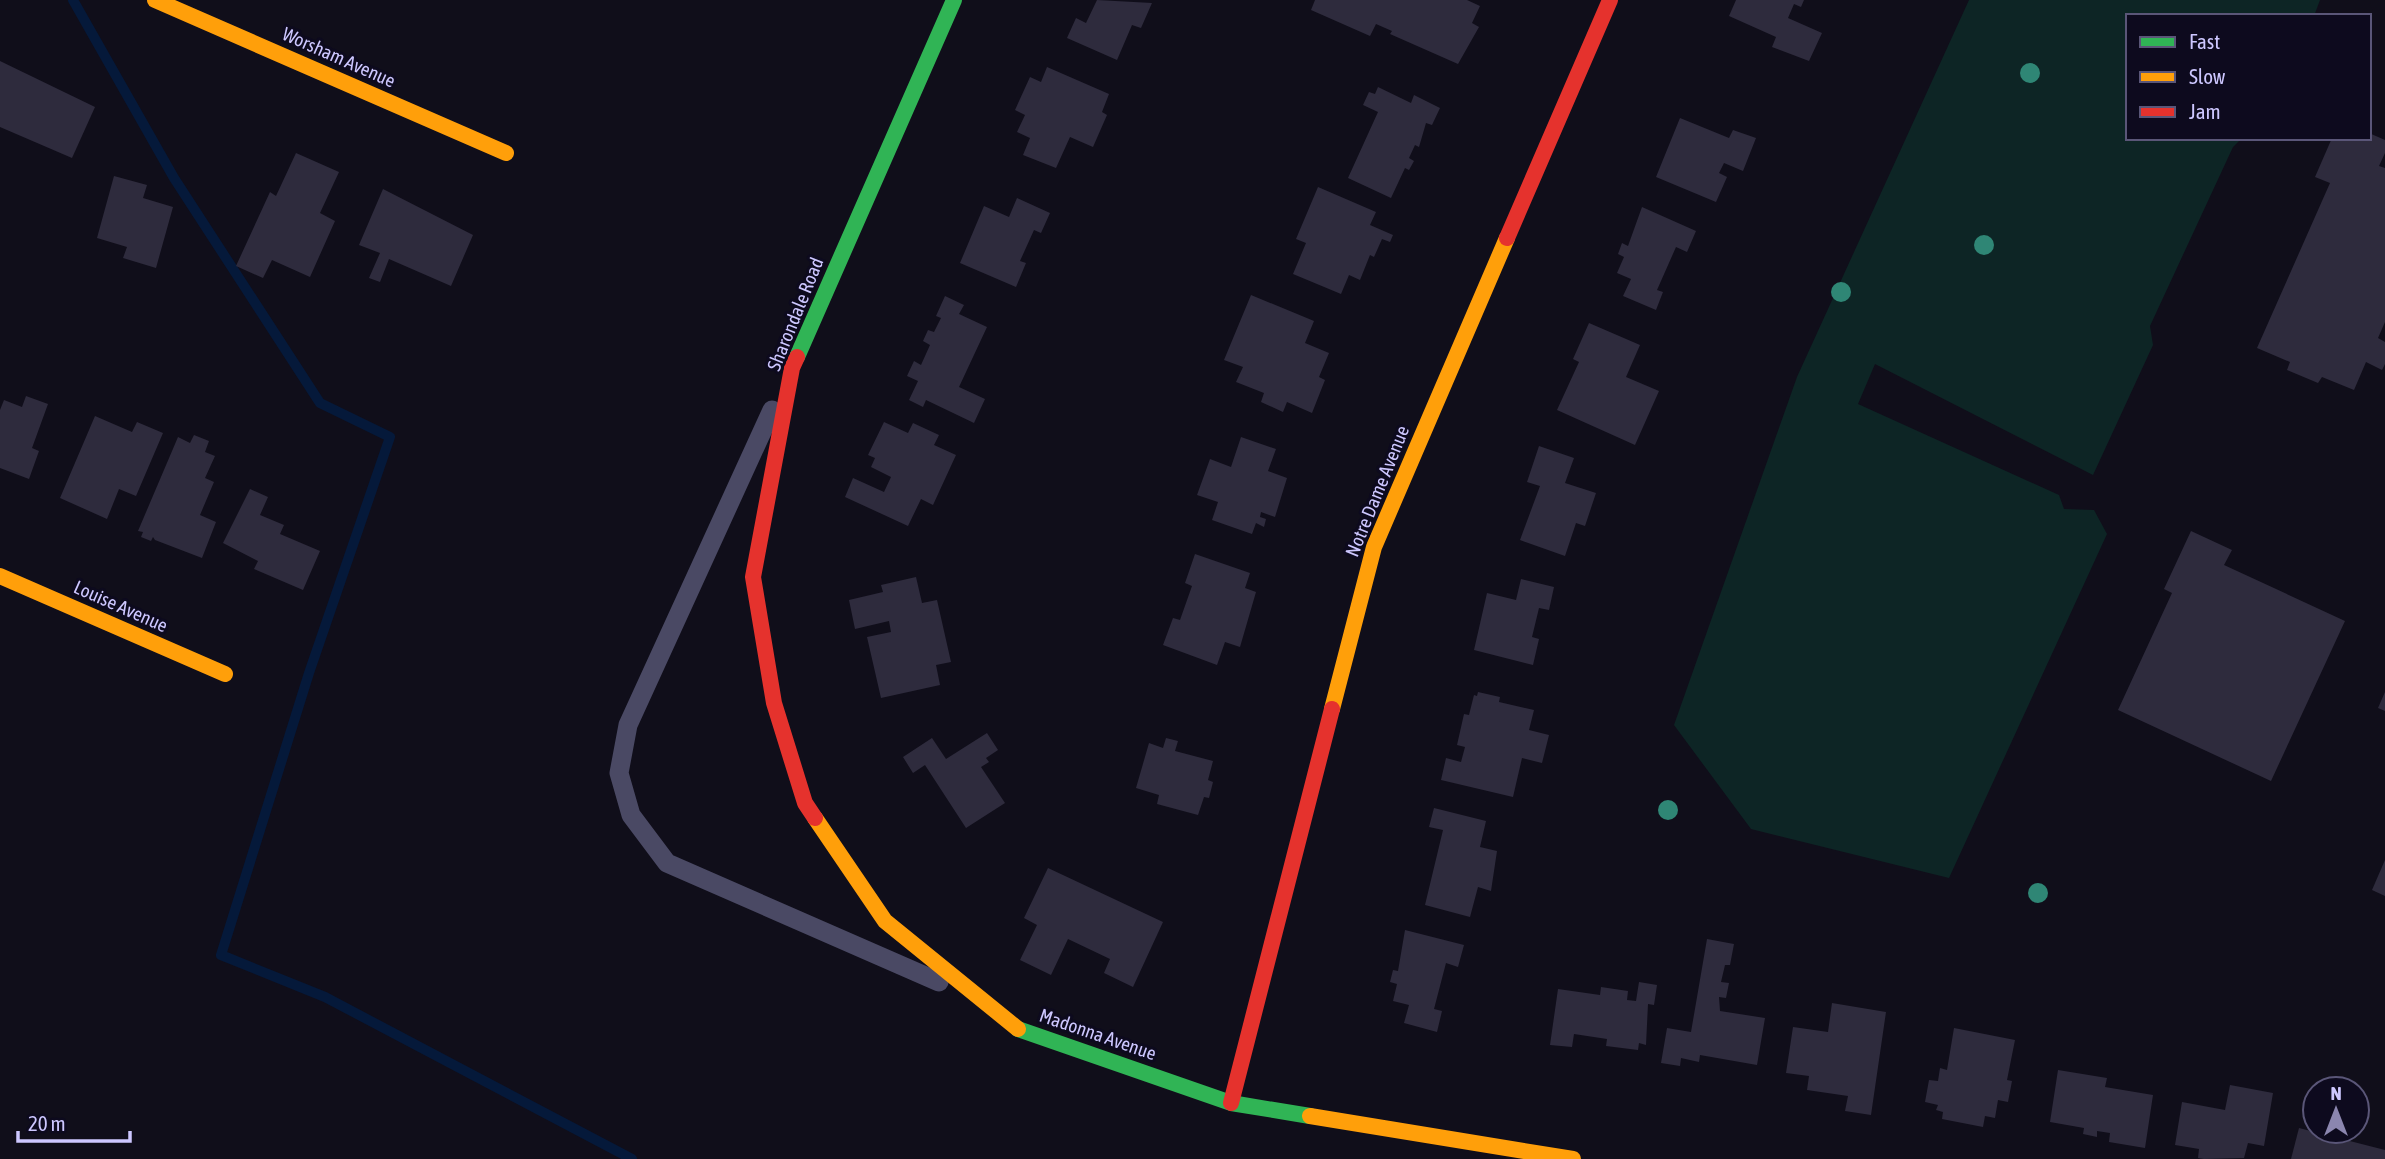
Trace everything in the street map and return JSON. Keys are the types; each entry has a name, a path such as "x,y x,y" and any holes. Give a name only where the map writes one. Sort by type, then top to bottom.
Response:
{"street":[{"name":"Worsham Avenue","path":"155,0 506,153"},
{"name":"Sharondale Road","path":"774,704 752,577 792,368 954,0"},
{"name":"Notre Dame Avenue","path":"1231,1103 1374,547 1610,0"},
{"name":"Louise Avenue","path":"0,576 225,674"},
{"name":"Madonna Avenue","path":"774,704 805,803 885,921 1016,1028 1231,1103 1573,1159"}],"lane":[{"path":"792,368 729,498 628,725 619,774 631,815 667,863 981,1000"}],"green space":[{"path":"1969,0 2320,0 2315,14 2126,14 2126,140 2240,140 2233,147 2150,326 2153,345 2093,475 1875,364 1858,404 2059,495 2064,509 2094,510 2107,534 1949,878 1751,829 1674,725 1797,377"}],"building":[{"path":"1097,0 1152,3 1141,28 1132,25 1117,60 1067,38 1076,18 1086,23"},
{"path":"1315,0 1467,0 1480,6 1472,23 1479,27 1458,64 1390,34 1392,31 1376,24 1370,36 1311,10"},
{"path":"1736,0 1804,0 1801,7 1794,4 1788,18 1822,33 1809,61 1772,47 1776,37 1729,16"},
{"path":"0,61 95,107 72,158 0,127"},
{"path":"1047,67 1109,94 1102,112 1107,115 1093,147 1070,137 1056,168 1023,155 1030,138 1017,132 1025,115 1015,110 1030,77 1041,82"},
{"path":"1378,87 1411,103 1414,95 1440,108 1432,125 1426,123 1419,147 1415,145 1409,158 1414,161 1409,170 1405,168 1391,198 1348,178 1378,112 1363,105 1369,92 1375,94"},
{"path":"1680,118 1729,138 1733,130 1756,138 1743,171 1724,163 1719,173 1727,177 1716,202 1656,177"},
{"path":"2371,134 2385,140 2385,153 2379,166 2385,168 2385,322 2378,338 2385,342 2385,364 2382,370 2366,362 2354,390 2322,377 2318,383 2287,370 2290,362 2257,348 2330,183 2315,177 2331,140 2371,140"},
{"path":"296,153 339,172 320,213 335,221 310,277 272,260 263,278 236,266 270,192 276,196"},
{"path":"114,176 147,185 143,198 173,207 156,268 123,258 127,247 97,238"},
{"path":"1318,187 1376,212 1370,225 1393,235 1390,242 1382,239 1374,257 1370,255 1360,280 1349,275 1341,294 1293,274 1306,243 1296,239"},
{"path":"383,189 473,235 451,286 389,259 380,282 369,278 380,253 359,245"},
{"path":"1017,198 1050,213 1041,233 1034,230 1020,261 1026,263 1016,287 960,263 984,206 1009,217"},
{"path":"1642,207 1696,231 1687,252 1676,247 1657,290 1663,292 1656,310 1623,296 1631,279 1617,273 1624,257 1618,254 1622,243 1628,246"},
{"path":"1251,295 1314,321 1305,343 1329,353 1319,377 1325,380 1312,413 1287,402 1283,412 1261,402 1264,393 1236,382 1243,367 1224,360"},
{"path":"945,296 964,305 959,314 987,327 959,387 985,399 974,423 926,400 923,407 909,400 918,381 907,376 914,361 921,365 930,345 923,341 928,330 934,332 941,318 936,316"},
{"path":"1589,323 1640,345 1626,377 1659,391 1635,445 1557,410 1579,362 1573,359"},
{"path":"26,396 48,404 32,448 39,451 29,479 0,468 0,410 4,400 22,407"},
{"path":"95,416 132,432 137,422 163,433 136,496 119,489 107,519 60,498"},
{"path":"884,422 908,433 913,423 939,435 934,445 956,455 933,505 921,499 908,526 845,497 853,478 884,492 891,477 871,467 875,458 868,455"},
{"path":"194,435 209,441 205,452 215,456 205,478 214,482 200,515 216,522 202,558 153,537 151,541 141,537 143,532 138,531 178,437 190,443"},
{"path":"1241,437 1276,449 1268,471 1287,478 1275,517 1261,512 1260,517 1266,519 1264,527 1256,523 1252,534 1212,520 1218,502 1197,495 1210,459 1231,467"},
{"path":"1539,446 1574,458 1565,483 1596,493 1585,526 1576,523 1565,556 1520,540 1540,486 1527,482"},
{"path":"250,489 268,497 260,515 284,525 280,534 320,551 303,590 254,569 258,561 223,543"},
{"path":"2191,531 2232,550 2224,565 2345,621 2271,781 2118,710 2172,593 2164,589"},
{"path":"1195,554 1250,573 1245,588 1256,592 1240,647 1225,642 1217,665 1163,645 1173,618 1180,620 1192,586 1185,583"},
{"path":"916,577 922,603 937,600 951,662 936,665 940,685 881,698 867,637 891,632 889,621 855,629 849,600 883,592 881,585"},
{"path":"1521,579 1554,587 1549,610 1539,608 1532,637 1539,639 1533,665 1474,650 1487,593 1516,600"},
{"path":"1478,692 1500,697 1499,702 1534,710 1529,730 1549,735 1542,763 1522,758 1513,797 1441,780 1446,758 1461,762 1465,747 1457,745 1464,714 1469,715 1474,695 1477,696"},
{"path":"2385,692 2385,711 2378,708"},
{"path":"987,733 998,750 986,758 989,762 981,767 1005,803 966,828 925,765 913,773 903,757 932,738 946,759"},
{"path":"1166,738 1178,741 1175,751 1213,761 1208,780 1213,782 1209,798 1204,797 1198,815 1157,804 1159,795 1136,788 1149,743 1163,748"},
{"path":"1434,808 1486,821 1480,847 1497,851 1491,891 1478,887 1470,917 1425,905 1443,830 1429,827"},
{"path":"2385,860 2385,896 2372,890"},
{"path":"1048,868 1163,922 1133,987 1104,973 1110,959 1068,939 1051,975 1020,960 1037,925 1024,918"},
{"path":"1405,930 1464,945 1458,967 1446,963 1434,1009 1442,1011 1437,1032 1404,1023 1409,1005 1393,1001 1397,984 1390,982 1393,970 1398,971"},
{"path":"1707,939 1734,944 1730,965 1725,965 1721,982 1729,983 1726,998 1719,997 1720,1011 1765,1018 1757,1065 1700,1055 1699,1062 1681,1058 1680,1066 1661,1063 1667,1028 1691,1032"},
{"path":"1639,982 1657,985 1654,1005 1648,1004 1646,1045 1639,1043 1638,1050 1606,1046 1607,1039 1574,1034 1572,1047 1550,1045 1558,989 1600,995 1601,987 1628,991 1627,1000 1636,1001"},
{"path":"1832,1003 1886,1012 1871,1115 1845,1111 1848,1096 1807,1090 1809,1076 1786,1073 1793,1027 1828,1032"},
{"path":"1954,1028 2015,1040 2007,1080 2012,1081 2008,1102 1998,1100 1995,1118 1985,1116 1983,1127 1942,1119 1943,1112 1936,1110 1938,1105 1925,1102 1929,1080 1938,1081 1940,1068 1947,1070"},
{"path":"2058,1070 2107,1078 2105,1087 2153,1095 2145,1148 2109,1142 2110,1133 2097,1131 2097,1137 2083,1134 2084,1128 2050,1122"},
{"path":"2230,1085 2273,1093 2264,1146 2248,1143 2244,1158 2204,1159 2198,1158 2199,1149 2175,1145 2182,1102 2225,1110"},
{"path":"2299,1128 2301,1145 2365,1145 2385,1150 2385,1159 2291,1159"}],"waterway":[{"path":"73,0 174,178 320,403 390,437 309,673 221,955 325,997 632,1159"}],"traffic: fast":[{"path":"797,357 954,0"},
{"path":"1018,1029 1231,1103 1310,1116"}],"traffic: slow":[{"path":"155,0 506,153"},
{"path":"1332,709 1374,547 1507,238"},
{"path":"0,576 225,674"},
{"path":"815,818 885,921 1018,1029"},
{"path":"1310,1116 1573,1159"}],"traffic: jam":[{"path":"1507,238 1610,0"},
{"path":"797,357 792,368 753,577 774,703 805,803 815,818"},
{"path":"1231,1103 1332,709"}]}
